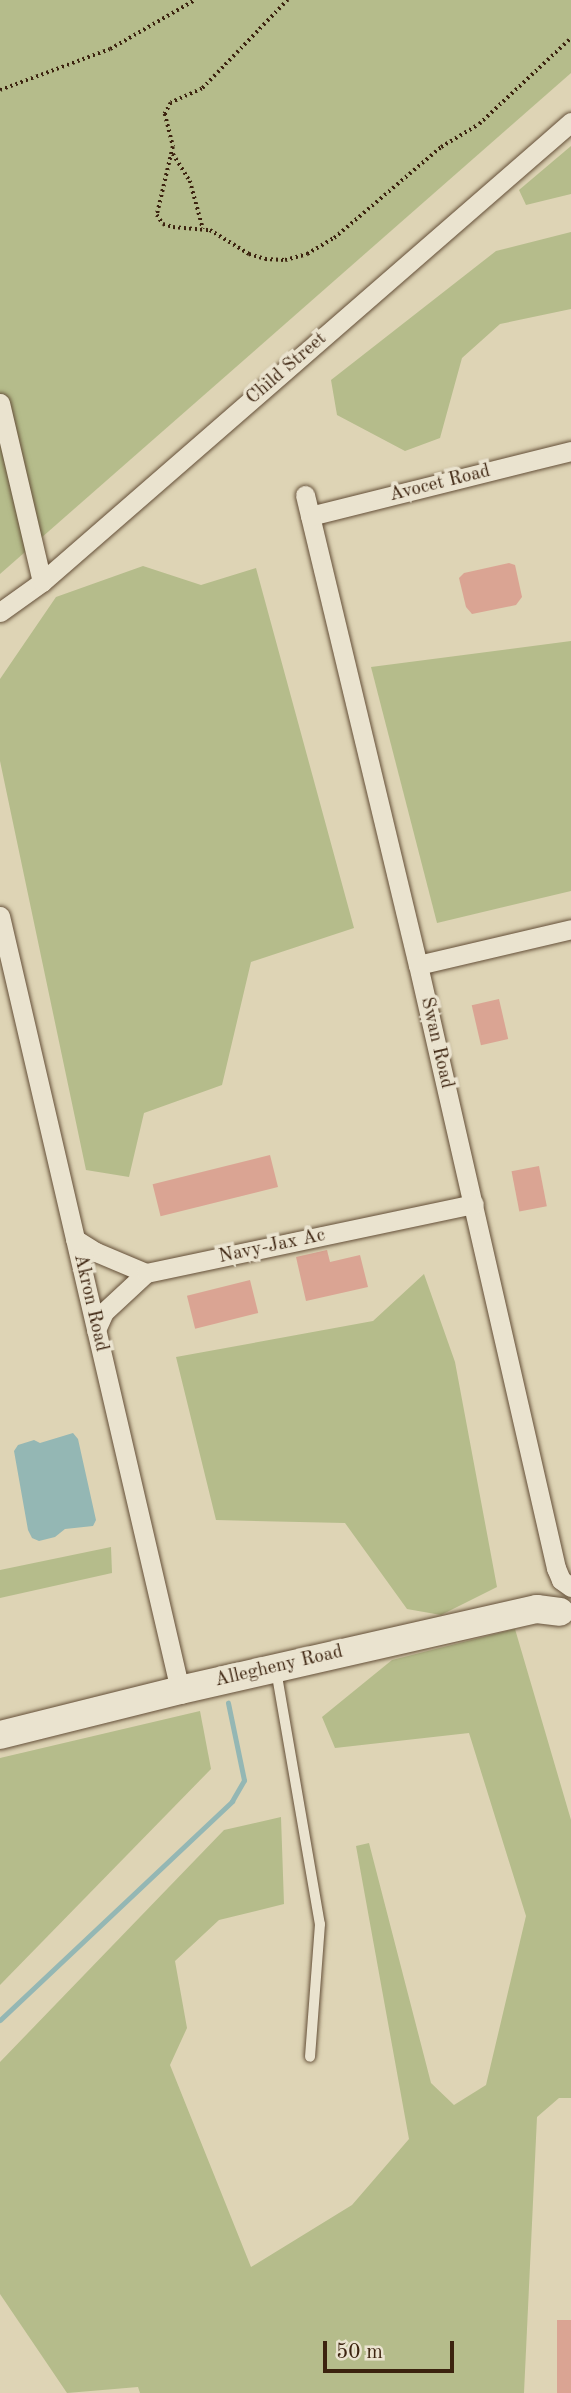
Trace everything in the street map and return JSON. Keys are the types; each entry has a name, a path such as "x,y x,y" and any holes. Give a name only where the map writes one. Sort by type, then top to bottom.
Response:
{"street":[{"name":"Child Street","path":"0,612 42,582 571,122"},
{"path":"0,403 42,582"},
{"name":"Avocet Road","path":"310,516 571,451"},
{"name":"Swan Road","path":"305,495 474,1204 556,1568 568,1603"},
{"name":"Akron Road","path":"0,916 180,1690"},
{"path":"418,965 571,929"},
{"name":"Navy-Jax Ac","path":"146,1273 474,1204"},
{"path":"75,1239 96,1252 146,1273 104,1312 96,1330"},
{"name":"Allegheny Road","path":"0,1735 180,1690 568,1603"}],"lane":[{"path":"276,1668 320,1924 310,2057"}],"path":[{"path":"0,90 110,49 195,0"},
{"path":"203,229 190,181 172,153 165,114 171,103 202,89 288,0"},
{"path":"172,153 157,215 163,224 210,230 249,254 265,259 285,260 307,254 334,238 441,147 479,124 571,38"}],"green space":[{"path":"0,0 571,0 571,73 0,574"},
{"path":"571,146 571,194 526,205 519,190"},
{"path":"571,232 571,309 500,324 462,358 440,438 405,451 337,415 331,380 496,251"},
{"path":"143,566 201,585 256,568 354,928 251,962 222,1085 144,1113 129,1177 86,1170 0,761 0,679 56,597"},
{"path":"571,641 571,891 437,923 371,667"},
{"path":"424,1274 455,1362 497,1587 441,1615 407,1609 345,1523 216,1520 176,1357 373,1321"},
{"path":"111,1547 112,1573 0,1598 0,1570"},
{"path":"515,1629 571,1820 571,2098 559,2098 537,2117 524,2393 140,2393 138,2387 67,2393 0,2294 0,2062 224,1830 281,1817 284,1904 219,1920 175,1961 187,2028 170,2065 251,2267 352,2205 409,2139 356,1846 369,1843 431,2083 454,2105 486,2085 526,1916 469,1733 335,1748 322,1717 392,1660"},
{"path":"200,1711 211,1769 0,1985 0,1758"}],"water":[{"path":"73,1433 78,1439 96,1520 93,1526 65,1529 55,1537 39,1541 32,1538 28,1530 14,1451 18,1445 34,1440 40,1443"}],"building":[{"path":"509,563 515,565 522,597 516,605 472,614 466,607 459,578 464,573"},
{"path":"499,999 508,1039 481,1045 472,1005"},
{"path":"270,1155 278,1187 161,1216 153,1184"},
{"path":"539,1166 547,1206 519,1212 512,1171"},
{"path":"327,1250 330,1262 360,1255 368,1287 306,1301 296,1257"},
{"path":"250,1280 258,1313 195,1329 187,1296"},
{"path":"557,2320 571,2320 571,2393 557,2393"}],"waterway":[{"path":"0,2020 232,1801 244,1780 228,1703"}]}
